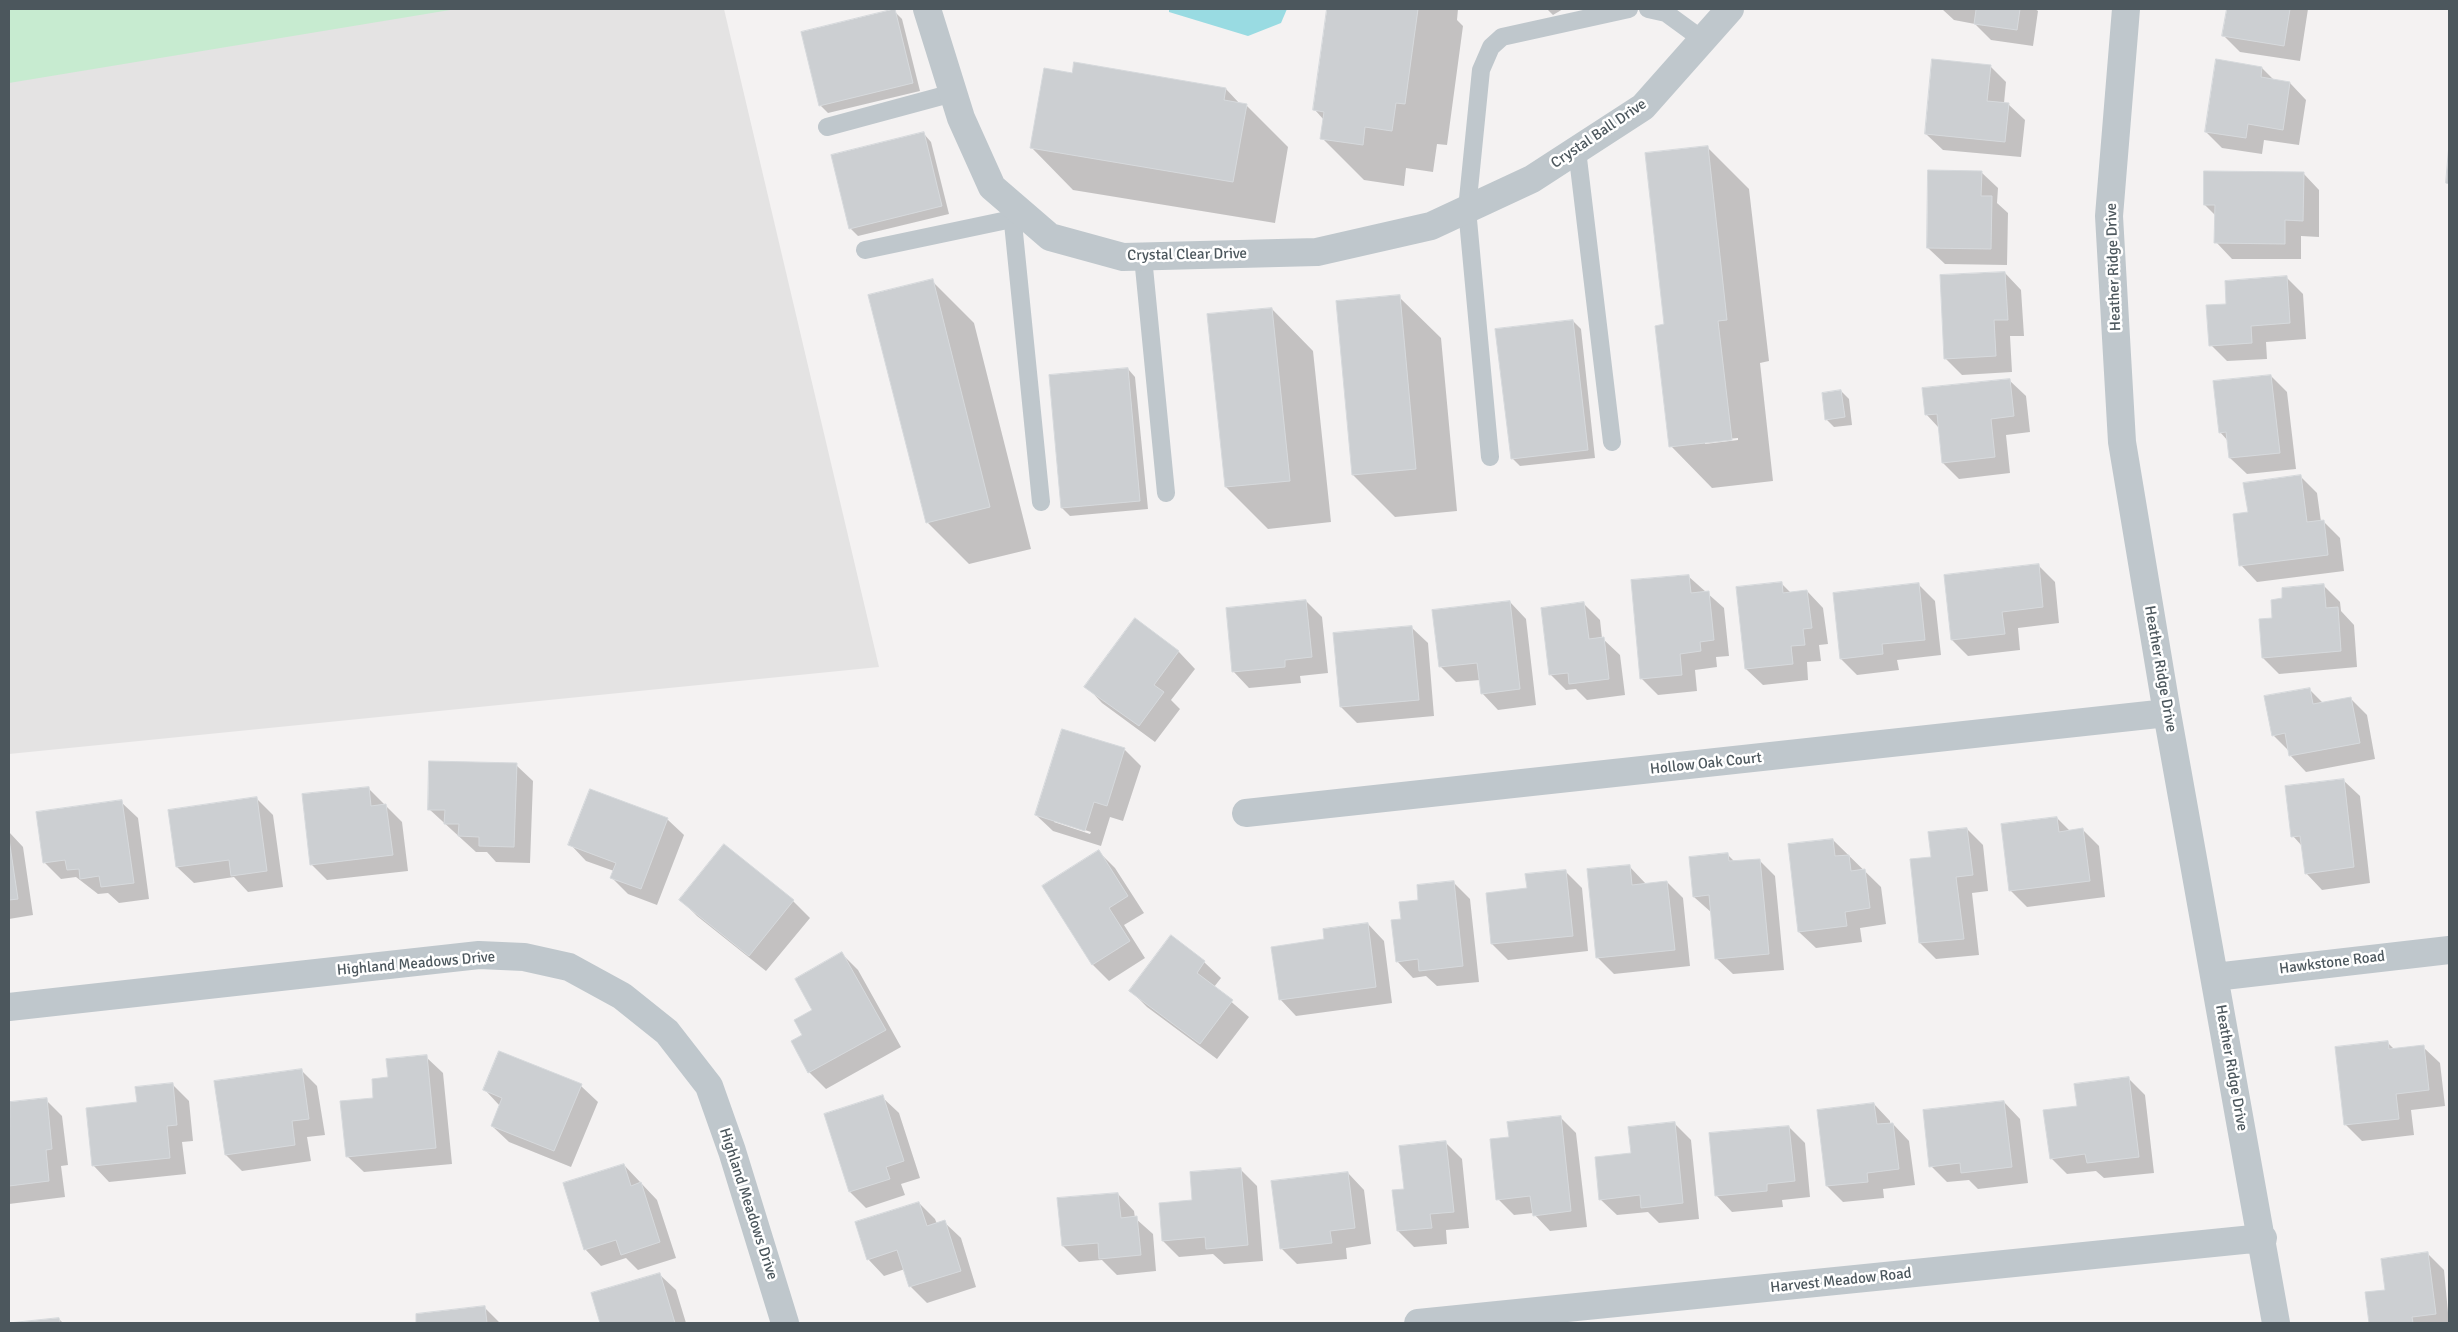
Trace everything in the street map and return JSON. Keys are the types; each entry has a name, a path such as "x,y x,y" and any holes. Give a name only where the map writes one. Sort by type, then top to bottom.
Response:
{"street":[{"name":"Crystal Clear Drive","path":"927,9 961,118 992,187 1012,211 1050,237 1123,258 1317,252 1431,226 1467,209"},
{"name":"Crystal Ball Drive","path":"1467,209 1532,179 1644,106 1730,9"},
{"name":"Heather Ridge Drive","path":"2126,9 2109,216 2122,442 2167,713 2216,977 2250,1183 2263,1238 2276,1323"},
{"name":"Hollow Oak Court","path":"1246,813 2167,713"},
{"name":"Hawkstone Road","path":"2216,977 2449,950"},
{"name":"Highland Meadows Drive","path":"9,1007 479,955 524,957 569,967 622,996 667,1032 709,1086 732,1151 786,1323"},
{"name":"Harvest Meadow Road","path":"1418,1323 2263,1238"}],"lane":[{"path":"1490,458 1467,209 1481,70 1491,47 1502,37 1629,9"},
{"path":"1648,9 1666,13 1703,40"},
{"path":"827,127 953,93"},
{"path":"1577,150 1612,442"},
{"path":"865,250 1012,211 1042,502"},
{"path":"1143,257 1166,493"}],"shaded area":[{"path":"9,9 724,9 879,667 9,754"}],"green space":[{"path":"9,9 456,9 9,83"}],"water":[{"path":"1169,9 1287,9 1281,23 1248,36 1169,12"}],"building":[{"path":"895,9 913,83 819,106 801,32"},
{"path":"1327,9 1418,9 1405,104 1396,103 1392,131 1365,127 1363,145 1320,139 1324,112 1313,110"},
{"path":"1964,9 2020,9 2017,30 1974,24 1976,10"},
{"path":"2227,9 2290,9 2284,46 2222,36"},
{"path":"1932,59 1991,65 1987,101 2009,103 2005,142 1925,134"},
{"path":"2216,59 2262,67 2261,77 2290,82 2283,130 2248,124 2246,138 2205,132"},
{"path":"1074,62 1226,88 1224,100 1247,104 1233,182 1030,148 1044,68 1072,73"},
{"path":"924,132 942,206 849,229 831,155"},
{"path":"2449,144 2449,184 2446,183"},
{"path":"1708,146 1727,320 1718,321 1732,440 1669,447 1655,326 1664,324 1645,153"},
{"path":"1928,170 1982,171 1981,196 1992,196 1991,249 1927,248"},
{"path":"2204,171 2304,172 2303,221 2285,220 2285,244 2214,243 2215,205 2204,205"},
{"path":"2005,272 2008,320 1994,320 1996,356 1944,359 1940,275"},
{"path":"2287,276 2290,323 2251,326 2252,343 2209,346 2206,305 2226,304 2225,281"},
{"path":"933,279 990,507 926,523 868,295"},
{"path":"1400,295 1416,469 1352,475 1336,301"},
{"path":"1272,308 1290,481 1225,487 1207,314"},
{"path":"1573,320 1588,450 1511,459 1495,329"},
{"path":"1128,368 1140,501 1061,508 1049,375"},
{"path":"2271,375 2280,453 2229,458 2226,432 2219,433 2213,381"},
{"path":"2010,379 2014,416 1991,419 1995,457 1942,463 1937,414 1925,415 1922,388"},
{"path":"1841,390 1845,417 1825,420 1822,393"},
{"path":"2301,475 2307,522 2324,520 2328,555 2239,566 2233,514 2248,512 2243,483"},
{"path":"2039,564 2043,607 2002,612 2005,634 1951,640 1944,575"},
{"path":"1689,575 1691,593 1709,591 1714,640 1700,642 1701,651 1680,654 1682,675 1640,679 1631,580"},
{"path":"1782,582 1783,593 1807,590 1812,628 1803,629 1805,645 1791,646 1793,664 1745,669 1736,587"},
{"path":"1919,583 1925,640 1882,644 1883,654 1840,659 1833,593"},
{"path":"2324,584 2326,608 2338,607 2341,651 2262,658 2259,619 2272,618 2271,600 2282,598 2282,588"},
{"path":"1306,600 1312,657 1285,660 1285,667 1232,672 1226,608"},
{"path":"1510,601 1520,689 1481,694 1477,663 1439,667 1432,610"},
{"path":"1584,602 1589,639 1604,637 1609,679 1569,684 1568,673 1549,675 1541,608"},
{"path":"1135,618 1179,651 1154,685 1164,692 1139,726 1084,687"},
{"path":"1412,626 1419,700 1340,707 1333,633"},
{"path":"2310,688 2313,704 2351,697 2360,743 2289,756 2285,733 2272,736 2264,696"},
{"path":"1062,729 1125,748 1107,806 1094,802 1085,831 1035,815"},
{"path":"429,761 517,763 514,847 479,846 479,837 458,836 459,824 444,824 445,810 428,810"},
{"path":"2344,779 2354,867 2305,874 2300,836 2291,837 2285,786"},
{"path":"369,787 371,806 386,804 393,855 310,865 302,794"},
{"path":"590,789 668,818 641,889 610,878 616,863 568,845"},
{"path":"257,797 267,871 231,876 229,860 176,867 168,810"},
{"path":"122,800 134,883 101,887 99,876 80,879 79,869 67,870 65,860 43,863 36,812"},
{"path":"2057,817 2059,832 2083,828 2090,881 2009,891 2001,824"},
{"path":"1967,828 1973,875 1956,877 1964,939 1919,943 1910,859 1931,857 1928,832"},
{"path":"9,839 18,899 9,900"},
{"path":"1833,839 1835,856 1849,855 1851,871 1865,869 1870,908 1845,912 1847,926 1798,932 1788,844"},
{"path":"724,844 794,900 749,956 679,900"},
{"path":"1099,850 1128,896 1109,908 1130,941 1092,965 1042,886"},
{"path":"1728,853 1729,861 1760,859 1769,954 1715,959 1709,895 1693,897 1689,857"},
{"path":"1630,865 1632,885 1667,881 1675,950 1596,958 1587,869"},
{"path":"1566,870 1573,936 1491,944 1486,893 1527,888 1525,874"},
{"path":"1454,881 1463,966 1419,971 1418,959 1396,962 1391,920 1401,919 1399,902 1418,900 1417,885"},
{"path":"1368,923 1376,987 1279,1000 1271,947 1324,939 1323,929"},
{"path":"1171,935 1205,961 1197,973 1233,1000 1200,1044 1129,991"},
{"path":"842,952 886,1030 808,1073 791,1041 802,1035 794,1020 812,1010 795,979"},
{"path":"2388,1041 2389,1049 2424,1045 2429,1090 2396,1094 2399,1119 2344,1125 2335,1047"},
{"path":"499,1051 582,1084 554,1151 491,1126 502,1098 483,1090"},
{"path":"427,1055 436,1148 346,1157 340,1101 373,1098 372,1079 388,1077 386,1059"},
{"path":"302,1069 309,1119 292,1121 295,1145 225,1155 214,1081"},
{"path":"2129,1077 2139,1157 2087,1163 2085,1154 2050,1159 2043,1110 2077,1106 2074,1084"},
{"path":"173,1083 177,1125 167,1126 170,1158 92,1166 86,1108 137,1102 135,1087"},
{"path":"883,1095 904,1161 886,1167 890,1179 849,1192 824,1114"},
{"path":"47,1098 52,1149 46,1150 49,1181 9,1186 10,1102"},
{"path":"2004,1101 2012,1167 1961,1173 1960,1163 1929,1167 1923,1110"},
{"path":"1874,1103 1877,1124 1893,1123 1899,1169 1867,1173 1868,1182 1826,1186 1817,1110"},
{"path":"1561,1116 1571,1211 1533,1216 1530,1196 1496,1200 1490,1139 1509,1137 1507,1122"},
{"path":"1675,1122 1683,1203 1641,1208 1640,1195 1599,1200 1595,1157 1631,1153 1628,1127"},
{"path":"1789,1126 1795,1181 1767,1184 1767,1191 1715,1196 1709,1133"},
{"path":"1446,1141 1454,1212 1430,1214 1432,1228 1397,1231 1392,1190 1404,1189 1399,1146"},
{"path":"624,1164 631,1186 641,1182 660,1242 621,1255 616,1240 584,1250 563,1183"},
{"path":"1241,1168 1248,1245 1206,1249 1205,1237 1162,1241 1159,1203 1192,1200 1190,1172"},
{"path":"1348,1172 1355,1228 1330,1231 1332,1243 1280,1249 1271,1181"},
{"path":"1118,1193 1121,1218 1137,1216 1141,1255 1099,1259 1098,1243 1062,1246 1057,1198"},
{"path":"919,1202 927,1226 945,1220 961,1271 909,1287 897,1250 867,1260 855,1222"},
{"path":"2428,1252 2436,1314 2412,1317 2413,1323 2369,1323 2365,1292 2385,1290 2381,1259"},
{"path":"660,1273 675,1323 600,1323 591,1293"},
{"path":"485,1306 487,1323 416,1323 416,1314"},
{"path":"59,1318 60,1323 9,1323"}]}
